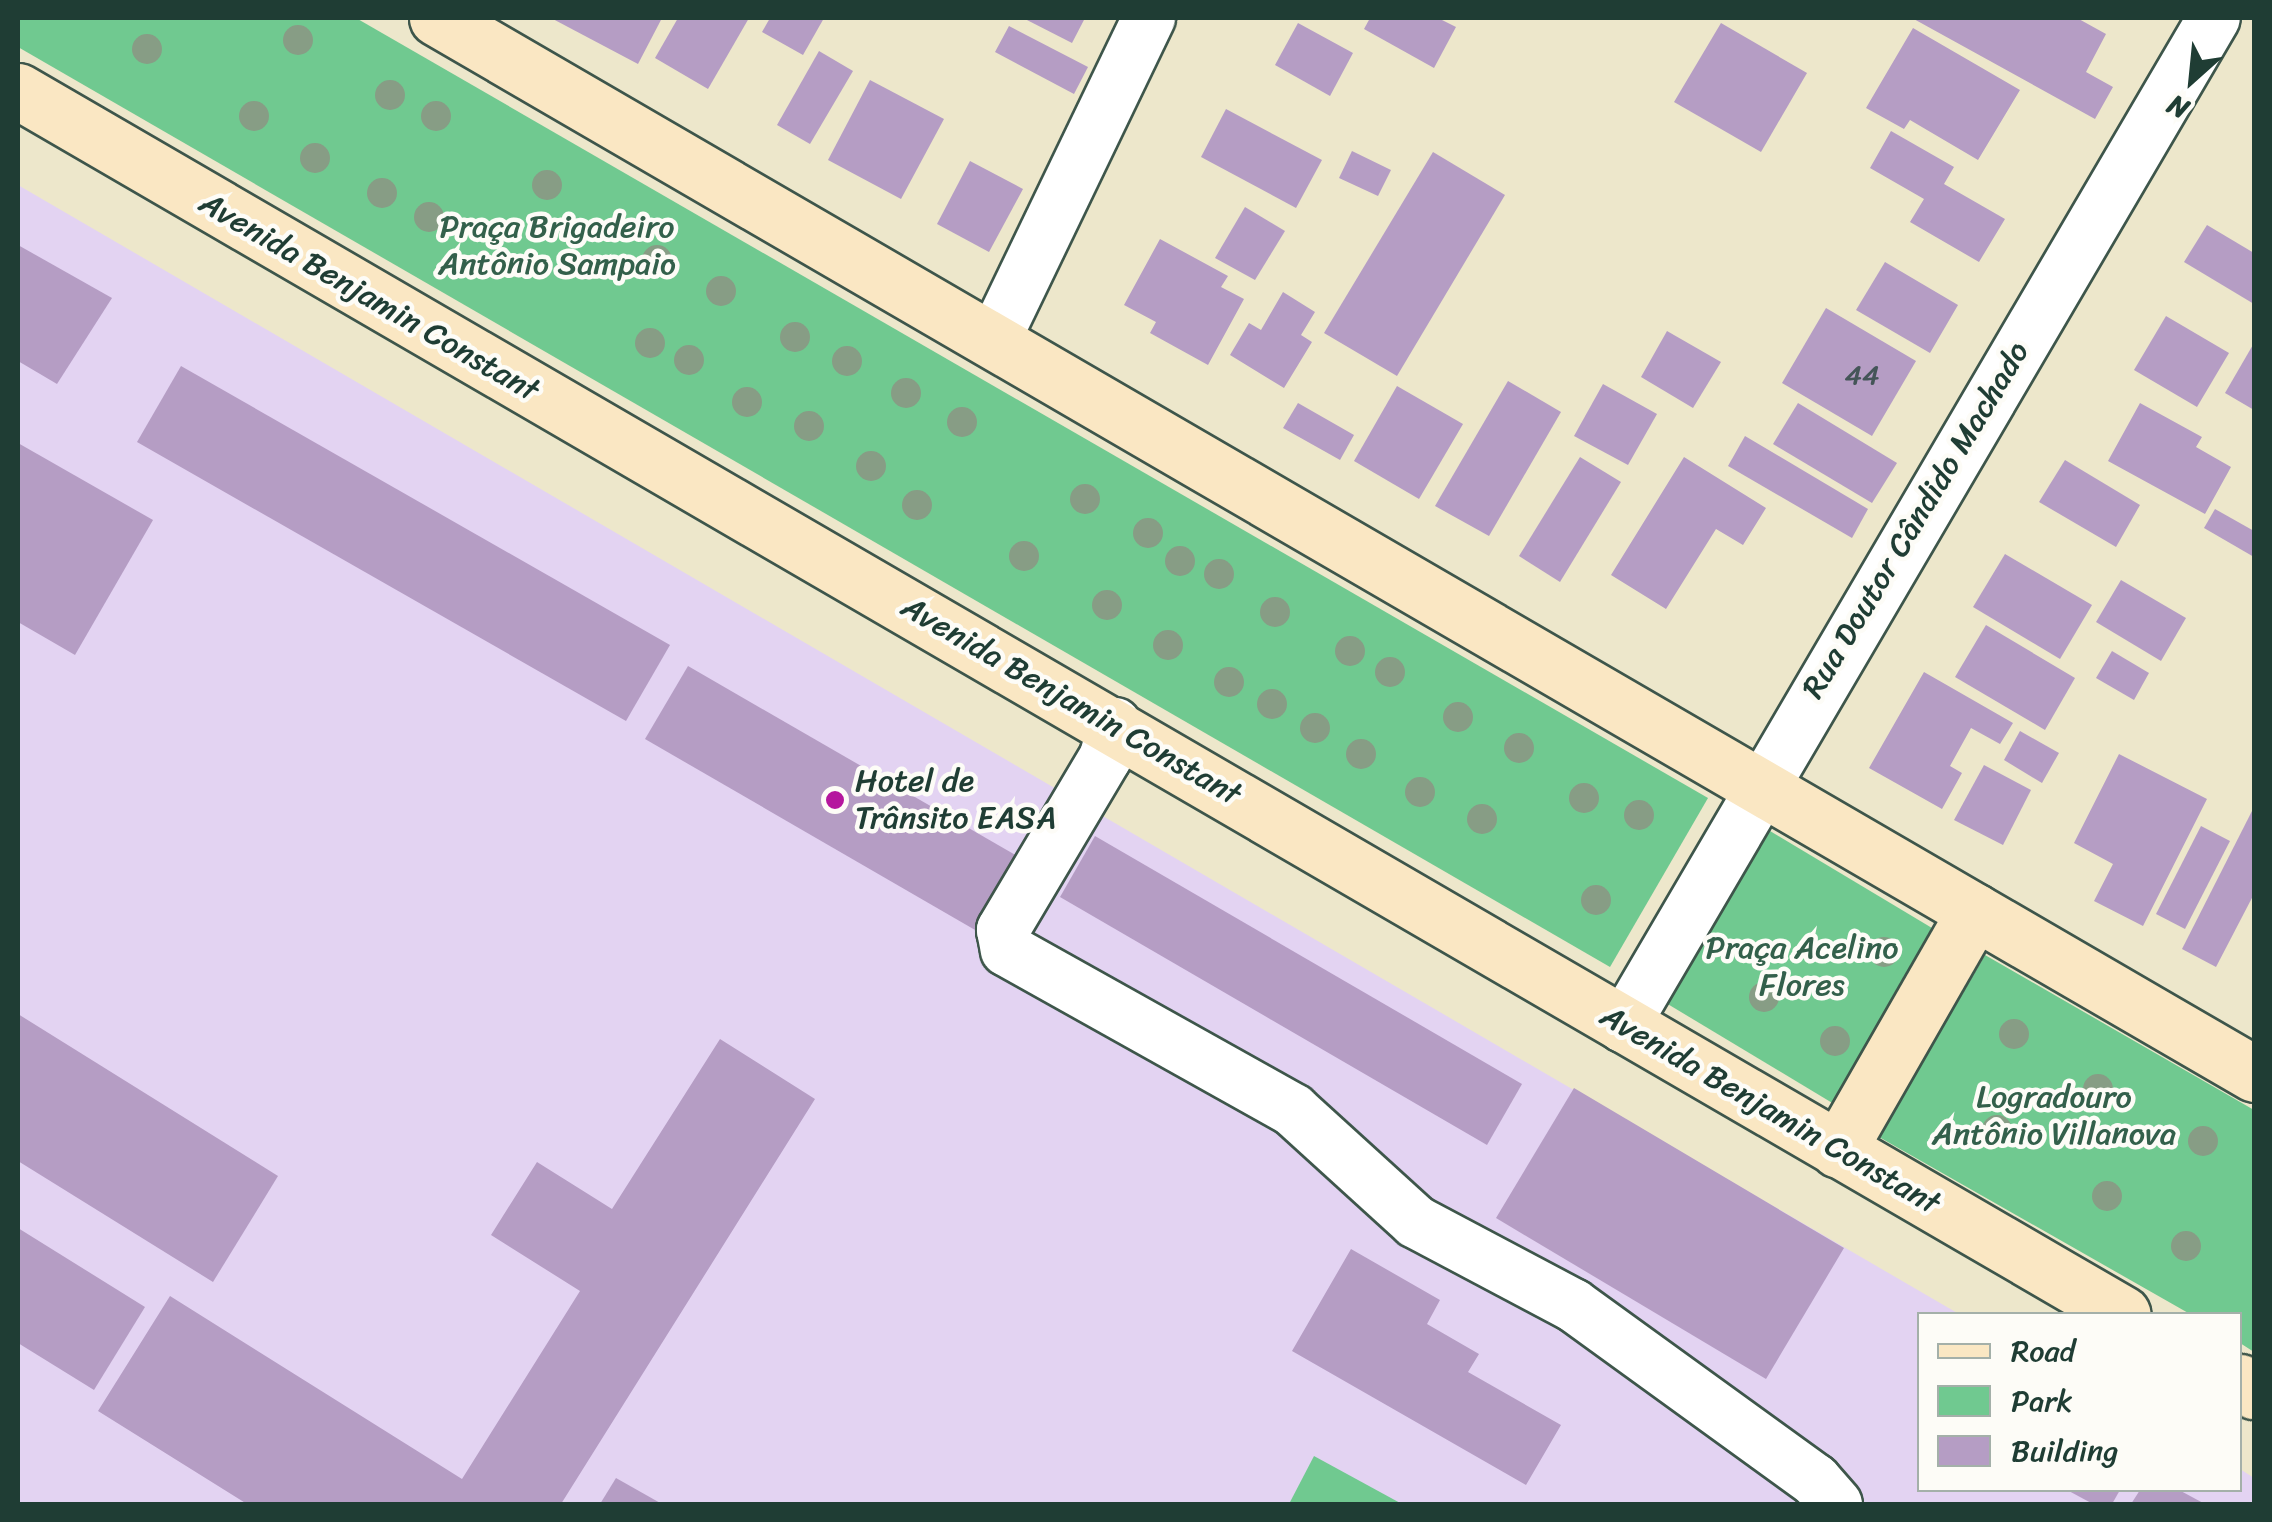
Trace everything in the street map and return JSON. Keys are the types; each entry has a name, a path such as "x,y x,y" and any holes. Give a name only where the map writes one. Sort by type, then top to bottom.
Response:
{"main road":[{"path":"437,18 2254,1074"},
{"name":"Avenida Benjamin Constant","path":"18,91 710,497 1116,724 1622,1026 2119,1312"},
{"path":"1838,1150 1976,910"}],"street":[{"path":"993,342 1149,18"},
{"name":"Rua Doutor Cândido Machado","path":"1622,1026 1760,784 2214,18"},
{"path":"1116,724 1105,758 1002,930 1007,950 1293,1110 1416,1222 1573,1306 1815,1480 1836,1504"}],"shaded area":[{"path":"18,185 1956,1312 1917,1312 1917,1492 2242,1492 2242,1470 2254,1478 2254,1504 18,1504"}],"green space":[{"name":"Praça Brigadeiro Antônio Sampaio","path":"18,18 356,18 1708,798 1610,967 18,47"},
{"name":"Praça Acelino Flores","path":"1770,831 1937,931 1834,1104 1666,1003"},
{"name":"Logradouro Antônio Villanova","path":"1985,955 2254,1110 2254,1352 2242,1344 2242,1312 2186,1312 1879,1137"},
{"path":"1314,1456 1402,1504 1289,1504"}],"building":[{"path":"551,18 662,18 638,64"},
{"path":"678,18 749,18 708,89 655,58"},
{"path":"770,18 824,18 803,55 762,32"},
{"path":"1023,18 1085,18 1072,43"},
{"path":"1370,18 1438,18 1456,27 1434,68 1364,29"},
{"path":"1912,18 2077,18 2106,34 2086,72 2113,87 2095,119"},
{"path":"1298,23 1353,53 1330,96 1275,65"},
{"path":"1721,23 1807,73 1761,152 1674,102"},
{"path":"1009,26 1088,67 1074,94 995,52"},
{"path":"1913,28 2020,90 1978,160 1910,120 1904,129 1866,108"},
{"path":"819,51 853,71 810,144 777,125"},
{"path":"870,80 944,119 901,199 828,160"},
{"path":"1226,109 1322,160 1296,208 1201,157"},
{"path":"1891,131 1954,167 1944,184 2005,219 1979,262 1910,222 1924,199 1870,168"},
{"path":"1352,151 1391,170 1378,196 1339,178"},
{"path":"1433,152 1505,195 1397,376 1324,333"},
{"path":"970,161 1023,189 989,252 937,224"},
{"path":"1245,207 1285,231 1255,280 1215,258"},
{"path":"2207,225 2254,253 2254,304 2184,262"},
{"path":"1160,239 1228,276 1221,287 1244,299 1208,365 1150,333 1156,322 1124,305"},
{"path":"18,245 112,298 57,384 18,361"},
{"path":"1885,262 1958,305 1930,353 1856,310"},
{"path":"1283,292 1315,312 1301,335 1312,342 1284,388 1230,355 1249,323 1261,330"},
{"path":"1826,308 1916,361 1872,436 1782,383"},
{"path":"2166,316 2229,353 2197,407 2134,370"},
{"path":"1667,331 1721,362 1693,408 1641,377"},
{"path":"2254,343 2254,410 2225,393"},
{"path":"181,366 670,645 626,721 137,442"},
{"path":"1508,381 1561,412 1489,536 1435,506"},
{"path":"1603,384 1657,414 1628,465 1574,436"},
{"path":"1397,386 1463,424 1419,499 1354,461"},
{"path":"1298,403 1354,435 1340,460 1283,428"},
{"path":"1798,403 1897,463 1872,503 1773,444"},
{"path":"2140,403 2202,437 2196,447 2231,467 2205,514 2108,461"},
{"path":"1745,436 1868,509 1852,538 1728,466"},
{"path":"18,443 153,520 75,655 18,622"},
{"path":"1580,457 1621,482 1560,582 1519,556"},
{"path":"1684,457 1766,508 1743,545 1716,529 1666,609 1611,575"},
{"path":"2065,460 2140,505 2116,547 2039,502"},
{"path":"2215,509 2254,531 2254,557 2204,528"},
{"path":"2005,554 2092,605 2060,659 1973,607"},
{"path":"2121,580 2186,618 2161,661 2096,622"},
{"path":"1986,625 2075,678 2045,730 1955,677"},
{"path":"2112,651 2149,673 2134,700 2096,678"},
{"name":"Hotel de Trânsito EASA","path":"688,666 1024,860 982,934 645,739"},
{"path":"1924,672 2013,723 2000,744 1971,728 1950,766 1962,773 1942,809 1869,768"},
{"path":"2020,731 2059,753 2042,783 2004,760"},
{"path":"2119,754 2207,799 2143,926 2094,901 2113,864 2074,843"},
{"path":"1984,765 2031,790 2003,845 1954,820"},
{"path":"2254,807 2254,894 2216,967 2182,949"},
{"path":"2201,826 2230,841 2185,929 2156,914"},
{"path":"1095,836 1522,1084 1487,1145 1060,897"},
{"path":"18,1014 278,1176 213,1282 18,1161"},
{"path":"720,1039 815,1099 561,1504 247,1504 98,1411 170,1296 462,1479 580,1291 491,1235 537,1162 612,1209"},
{"path":"1574,1088 1844,1248 1766,1379 1496,1218"},
{"path":"18,1228 145,1307 94,1390 18,1343"},
{"path":"1351,1249 1440,1300 1427,1324 1479,1354 1468,1372 1561,1425 1526,1485 1292,1351"},
{"path":"616,1478 662,1504 600,1504"},
{"path":"2071,1492 2119,1492 2112,1504 2093,1504"},
{"path":"2139,1492 2183,1492 2205,1504 2131,1504"}],"place":[{"name":"Hotel de Trânsito EASA","path":"835,800"}]}
